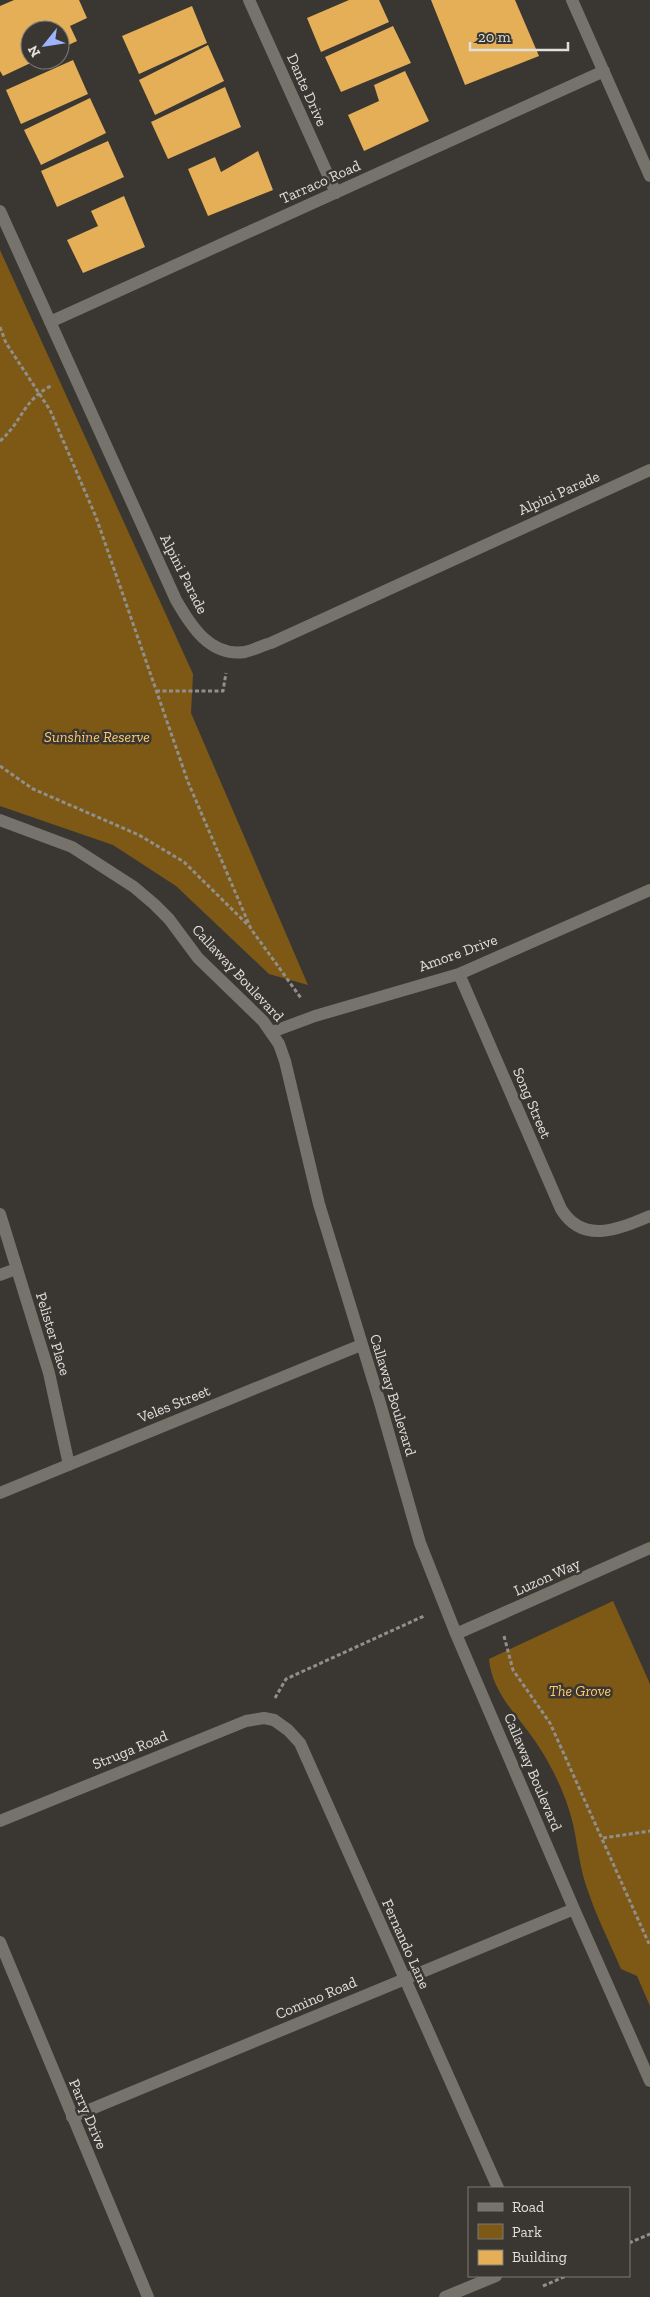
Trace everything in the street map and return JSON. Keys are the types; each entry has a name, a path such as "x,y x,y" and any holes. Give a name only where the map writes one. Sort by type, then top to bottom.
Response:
{"street":[{"name":"Dante Drive","path":"248,0 336,194"},
{"path":"572,0 650,176"},
{"name":"Tarraco Road","path":"50,322 604,72"},
{"name":"Alpini Parade","path":"0,211 176,600 189,623 203,639 221,650 245,652 271,643 650,470"},
{"name":"Callaway Boulevard","path":"0,820 72,847 134,887 169,919 198,958 272,1032 282,1052 319,1204 380,1403 420,1544 456,1634 650,2081"},
{"name":"Amore Drive","path":"272,1032 315,1016 459,974 650,890"},
{"name":"Song Street","path":"459,974 560,1209 567,1219 592,1231 616,1230 650,1216"},
{"name":"Pelister Place","path":"0,1214 49,1373 69,1465"},
{"path":"0,1275 16,1270"},
{"name":"Veles Street","path":"0,1493 361,1346"},
{"name":"Luzon Way","path":"456,1634 650,1548"},
{"name":"Struga Road","path":"0,1821 238,1724 269,1719"},
{"name":"Fernando Lane","path":"269,1719 288,1730 300,1743 498,2187"},
{"name":"Comino Road","path":"72,2117 574,1909"},
{"name":"Parry Drive","path":"0,1942 148,2297"},
{"path":"445,2297 494,2277"}],"path":[{"path":"0,327 6,343 40,392 50,410 96,517 188,782 251,929"},
{"path":"0,441 29,401 40,392 74,376"},
{"path":"156,691 222,691"},
{"path":"0,766 33,790 139,835 184,862 251,929 315,1016"},
{"path":"269,1719 286,1679 445,1606"},
{"path":"497,1617 507,1644 513,1670 550,1723 650,1946"},
{"path":"603,1838 650,1831"},
{"path":"630,2243 650,2234"},
{"path":"543,2286 564,2277"}],"green space":[{"name":"Sunshine Reserve","path":"0,250 193,674 191,713 308,985 269,974 176,886 113,845 0,806"},
{"name":"The Grove","path":"613,1601 650,1684 650,2006 637,1976 621,1969 595,1911 583,1875 573,1824 559,1784 532,1736 501,1695 491,1672 489,1659"}],"building":[{"path":"14,0 79,0 87,18 70,26 70,20 20,20 20,68 3,76 0,71 0,6"},
{"path":"349,0 379,0 389,22 321,52 307,18"},
{"path":"431,0 515,0 539,56 465,85"},
{"path":"192,6 207,43 139,74 122,36"},
{"path":"70,26 77,41 70,44"},
{"path":"393,26 411,63 341,92 325,57"},
{"path":"208,45 224,81 155,115 139,80"},
{"path":"73,60 88,94 21,124 6,90 51,70 70,70 70,61"},
{"path":"405,71 429,121 364,151 348,115 379,101 374,85"},
{"path":"225,87 241,127 168,159 151,122"},
{"path":"90,98 106,133 41,165 24,130"},
{"path":"108,141 124,177 57,207 41,171"},
{"path":"258,151 273,190 208,216 188,169 215,157 221,172"},
{"path":"124,196 145,247 83,273 67,240 98,226 91,211"}]}
